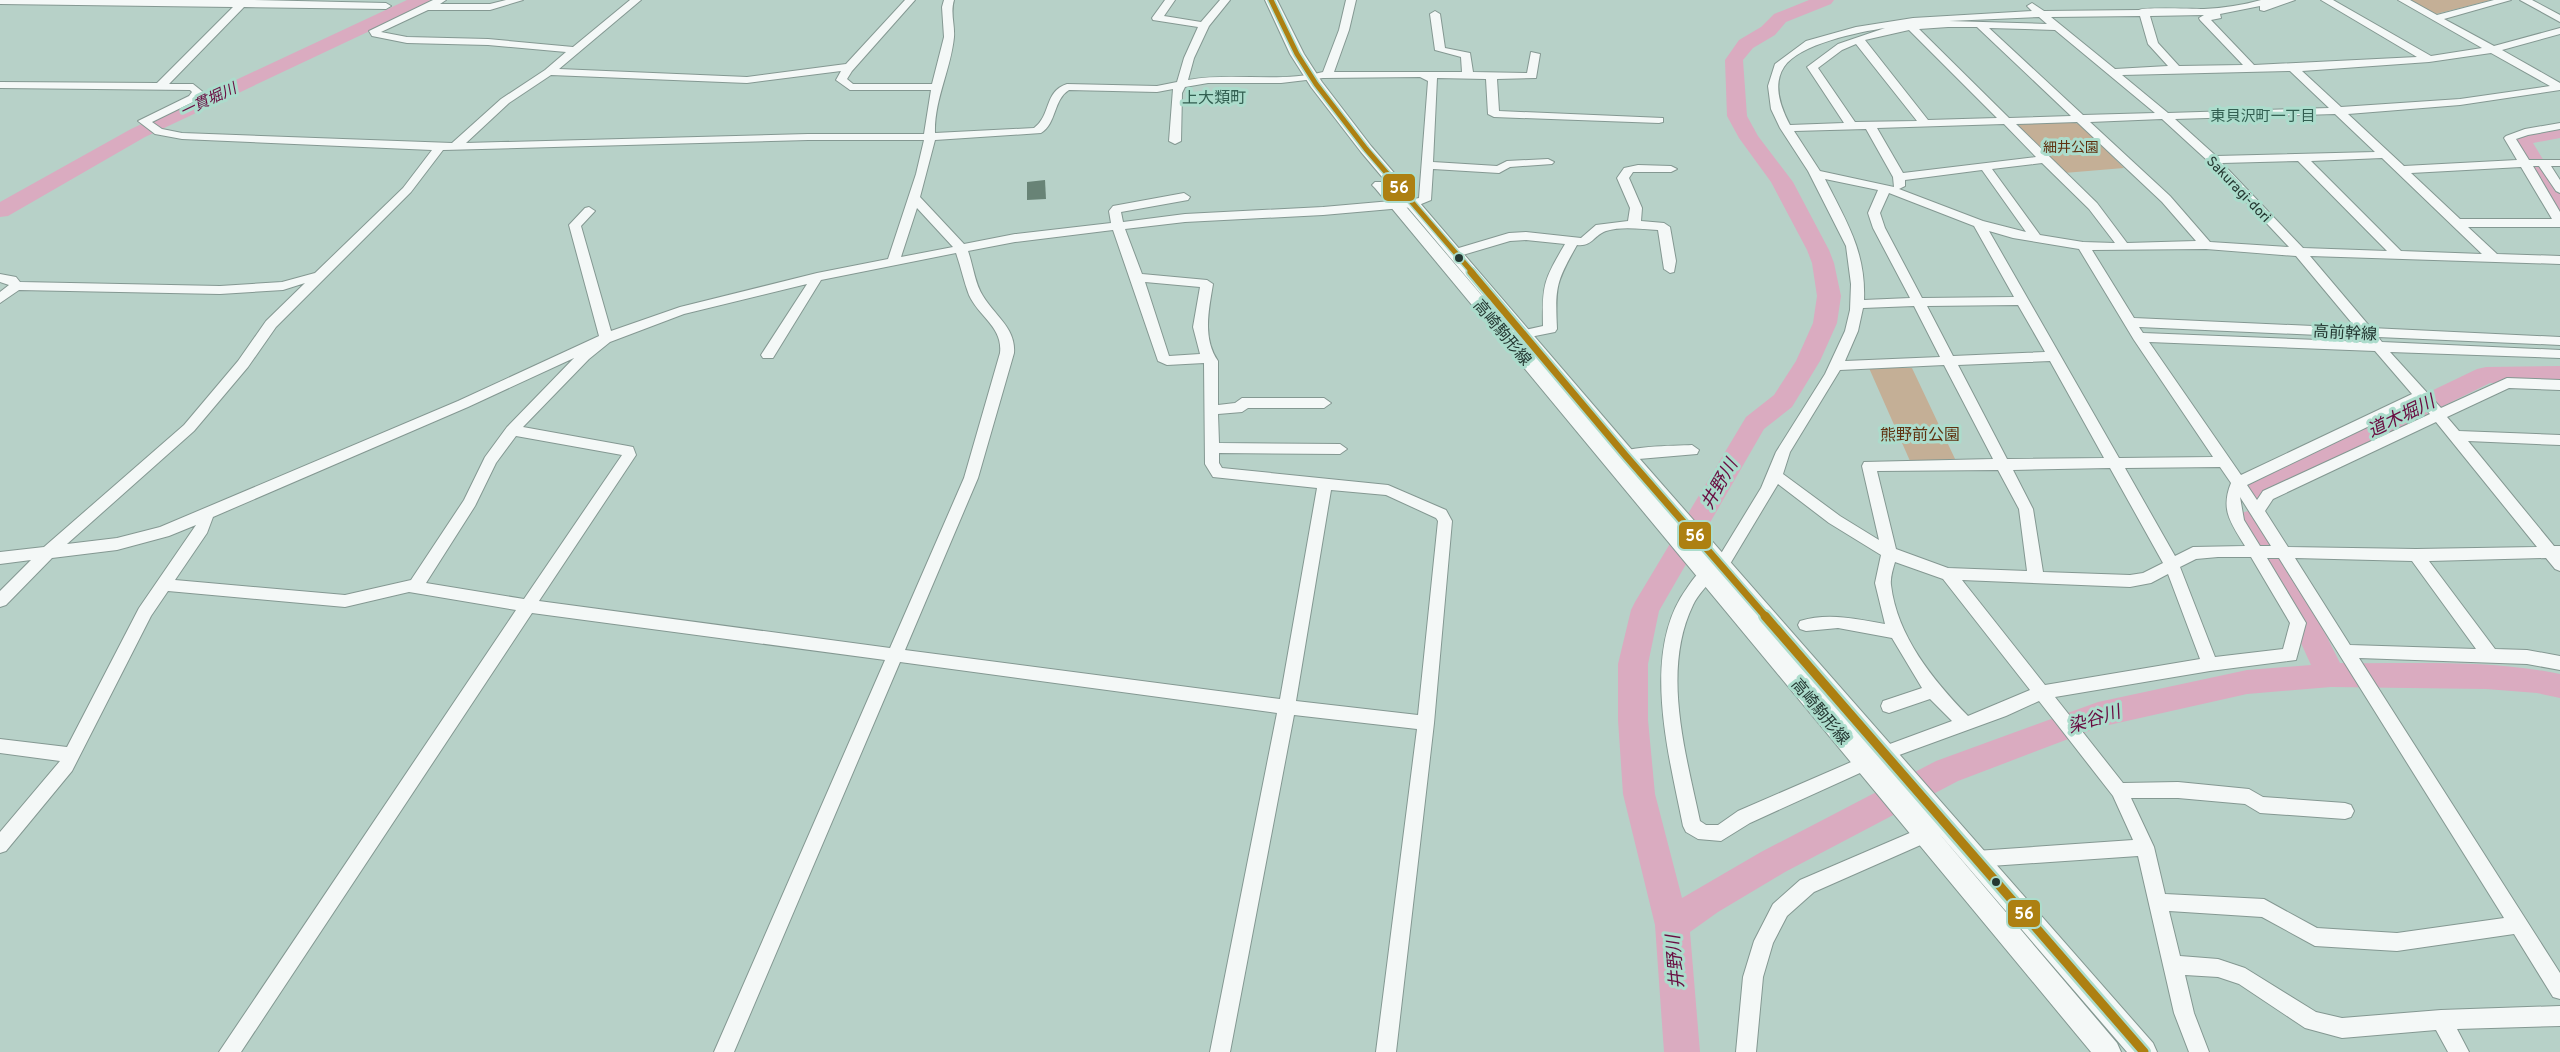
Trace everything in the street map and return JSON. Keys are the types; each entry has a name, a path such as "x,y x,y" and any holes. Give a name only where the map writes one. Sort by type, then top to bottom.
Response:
{"main road":[{"name":"高崎駒形線","path":"1259,0 1284,56 1313,77 1351,152 1878,761 1930,827"},
{"name":"高崎駒形線","path":"1271,0 1287,35 1313,77 1359,140 1525,334 1618,458"},
{"path":"1930,827 1976,859 2144,1052"},
{"path":"1930,827 2108,1052"}],"street":[{"path":"441,0 374,31 376,34 407,40 488,42 576,50"},
{"path":"425,7 490,7 518,0"},
{"path":"455,147 505,101 549,72 636,0"},
{"path":"910,0 898,16 849,67 841,80 850,87 937,87"},
{"path":"892,262 914,197 930,137 937,87 949,37 947,7 949,0"},
{"path":"1170,0 1157,18 1204,25"},
{"path":"1175,141 1177,93 1182,84 1189,58 1204,25 1225,0"},
{"path":"1313,77 1344,30 1351,0"},
{"path":"1906,9 2030,4 2143,11 2213,11 2245,8 2272,0"},
{"path":"2253,69 2204,18 2251,12 2290,0"},
{"path":"2326,0 2346,5 2429,59"},
{"path":"2403,0 2560,87"},
{"path":"2435,18 2506,0"},
{"path":"2525,0 2560,19"},
{"path":"0,1 245,1 386,6"},
{"path":"0,13 15,1"},
{"path":"159,87 245,1"},
{"name":"Sakuragi-dori","path":"2030,4 2115,72 2213,160 2300,252 2438,414"},
{"path":"2143,11 2153,44 2176,69"},
{"path":"1885,12 1824,29 1802,40 1787,55 1777,70 1773,91 1778,112 1816,174 1852,246 1858,292 1857,303 1851,335 1782,456 1775,476 1709,565 1683,607 1671,651 1669,679 1676,755 1692,826 1704,833 1721,833 1744,817 1965,724 2045,695 2210,664 2290,655 2298,622 2238,520 2232,498 2238,483 2331,436 2422,396"},
{"path":"1435,14 1440,50 1466,55 1468,75"},
{"path":"1863,17 1881,32"},
{"path":"1812,67 1841,46 1881,32 1910,26 2059,27"},
{"path":"1910,26 2093,206 2124,247"},
{"path":"1981,26 2166,200 2206,244"},
{"path":"2115,72 2293,68 2429,59 2492,50 2560,31"},
{"path":"1858,39 1924,122"},
{"path":"0,85 193,87 198,92 189,100 144,121 157,131 212,138 455,147 808,137 930,137 1041,130 1062,88 1157,89 1208,80 1313,77 1532,76 1535,54"},
{"path":"1787,55 1812,67 1851,125"},
{"path":"549,72 747,80 849,67"},
{"path":"2293,68 2494,258"},
{"path":"0,558 46,554 141,540 206,515 463,404 606,338 652,319 680,311 817,277 961,248 1118,225 1185,218 1323,211 1414,203 1425,200 1433,84 1432,78 1428,75"},
{"path":"1491,76 1494,114 1659,120"},
{"path":"1786,128 2435,106 2560,87"},
{"path":"1869,125 1899,177 1899,193"},
{"path":"2560,126 2525,132 2510,138 2560,223"},
{"path":"0,601 46,554 189,428 243,364 271,324 407,190 440,147"},
{"path":"2213,160 2384,155"},
{"path":"2302,158 2399,256"},
{"path":"1899,177 2045,159"},
{"path":"1426,165 1499,170 1507,164 1548,162"},
{"path":"2543,163 2560,189"},
{"path":"2401,170 2560,163"},
{"path":"1985,167 2035,237"},
{"path":"1631,224 1635,222 1636,208 1623,182 1624,174 1634,170 1671,169"},
{"path":"1816,174 1885,188 1979,224 2083,246 2206,244 2300,252 2560,260"},
{"path":"1885,188 1874,213 2026,509 2036,577"},
{"path":"724,1052 971,478 1006,353 1008,343 1005,333 976,296 961,248 927,214 914,197"},
{"path":"1184,197 1117,208 1115,211 1163,358 1167,360 1208,358"},
{"path":"589,211 575,225 606,338"},
{"path":"2457,223 2560,223"},
{"path":"1456,252 1509,237 1526,236 1572,243 1584,242 1600,228 1631,224 1664,227 1670,269"},
{"path":"1979,224 2172,565 2210,664"},
{"path":"1525,334 1550,329 1549,291 1554,274 1572,243"},
{"path":"2083,246 2139,337 2257,511 2279,553 2560,990"},
{"path":"0,299 16,286 220,290 283,286 320,277"},
{"path":"768,355 817,277"},
{"path":"1137,277 1206,284 1200,327 1208,358 1211,361 1212,464 1218,473 1388,490 1442,514 1445,521 1426,723 1386,1052"},
{"path":"0,278 12,280 16,286"},
{"path":"1857,303 2021,301"},
{"name":"高前幹線","path":"2130,322 2560,341"},
{"name":"高前幹線","path":"2139,337 2560,354"},
{"path":"415,587 471,502 490,461 512,430 584,356 606,338"},
{"path":"1835,366 2053,356"},
{"path":"2257,511 2268,495 2507,383 2560,385"},
{"path":"1213,410 1242,407 1242,403 1324,403"},
{"path":"2438,414 2454,436 2555,552 2560,565"},
{"path":"229,1052 629,455 628,451 512,430"},
{"path":"2454,436 2560,440"},
{"path":"1213,448 1340,449"},
{"path":"1618,458 1692,450"},
{"path":"1965,724 1933,691 1893,625 1883,583 1889,551 1869,466 2223,462"},
{"path":"1775,476 1789,482 1816,507 1857,536 1930,570 1948,574 2130,581 2146,579 2193,553 2416,555 2555,552"},
{"path":"1220,1052 1287,707 1325,482"},
{"path":"0,845 66,766 145,612 202,529 206,515"},
{"path":"2416,555 2492,657"},
{"path":"1948,574 2119,791 2145,847 2184,1013 2199,1052"},
{"path":"162,585 345,601 409,586 528,606 1287,707 1426,723"},
{"path":"1806,625 1838,622 1897,632"},
{"path":"2346,654 2527,657 2560,663"},
{"path":"1889,706 1933,691"},
{"path":"0,746 71,755"},
{"path":"2119,791 2178,790 2249,797 2260,805 2345,811"},
{"path":"1746,1052 1754,977 1764,941 1780,910 1807,886 1930,827"},
{"path":"1976,859 2145,847"},
{"path":"2159,902 2264,908 2315,937 2397,942 2518,925"},
{"path":"2173,965 2218,968 2245,978 2312,1021 2342,1028 2441,1020 2560,1016"},
{"path":"2441,1020 2459,1052"}],"green space":[{"path":"2408,0 2491,0 2436,14"},
{"name":"細井公園","path":"2072,122 2081,125 2124,168 2064,173 2018,127 2020,124"},
{"name":"熊野前公園","path":"1869,368 1912,368 1956,461 1910,461"}],"building":[{"path":"1045,180 1046,199 1027,200 1027,182"}],"waterway":[{"name":"一貫堀川","path":"0,211 138,133 421,0"},
{"name":"井野川","path":"1672,925 1639,794 1633,720 1633,664 1645,610 1755,423 1783,401 1808,361 1825,323 1829,296 1823,263 1782,182 1749,138 1737,116 1734,60 1746,44 1768,31 1780,18 1825,0"},
{"name":"道木堀川","path":"2560,132 2526,138 2523,143 2560,205"},
{"name":"道木堀川","path":"2252,492 2255,487 2486,375 2560,374"},
{"name":"道木堀川","path":"2248,521 2308,627 2331,675"},
{"name":"染谷川","path":"1672,925 1706,901 1773,862 1947,771 2098,715 2247,682 2331,675"},
{"name":"染谷川","path":"2331,675 2486,677 2537,681 2560,686"},
{"name":"井野川","path":"1672,925 1682,1052"}],"transit line":[{"name":"56","path":"1271,0 1297,54 1316,84 1366,149 1525,334 1625,455 2144,1052"}],"district":[{"name":"上大類町","path":"1214,97"},
{"name":"東貝沢町一丁目","path":"2263,116"}]}
